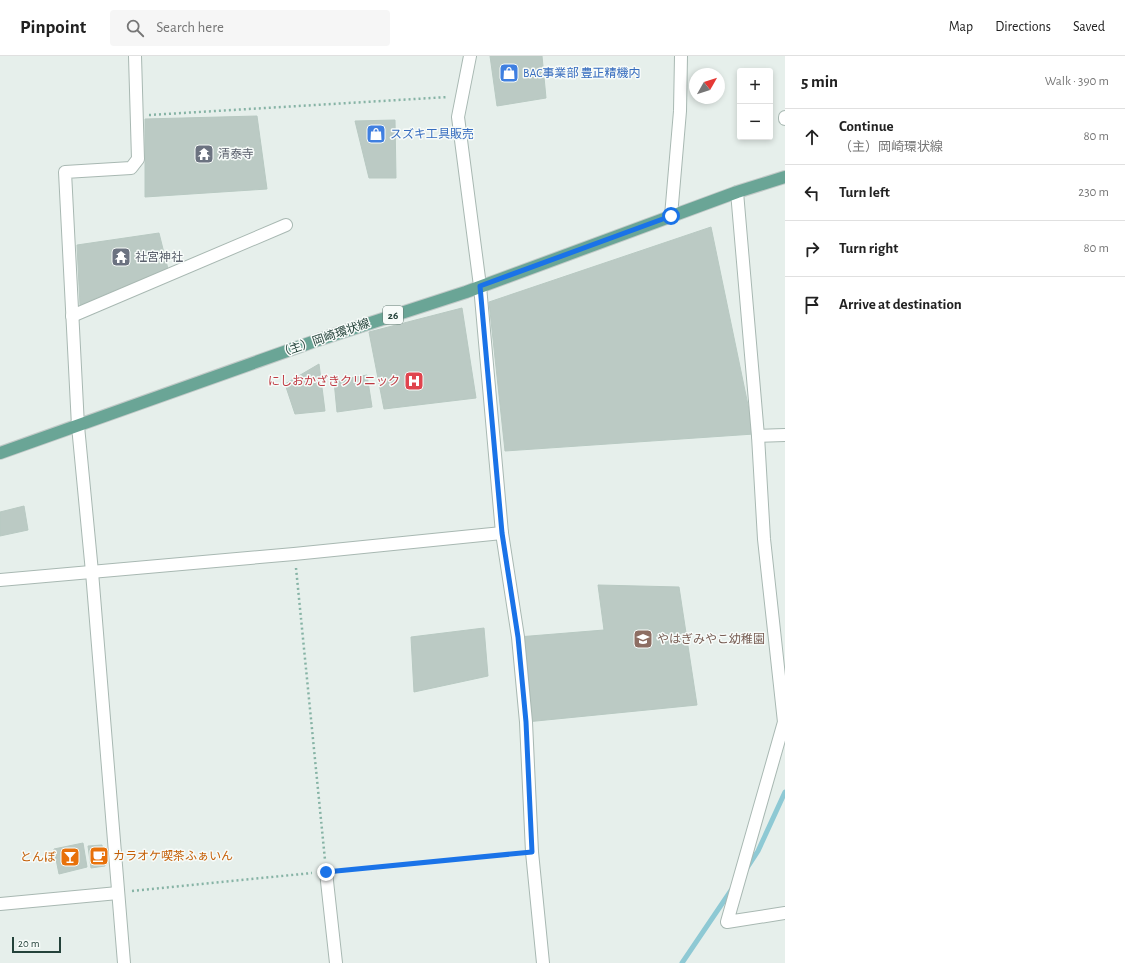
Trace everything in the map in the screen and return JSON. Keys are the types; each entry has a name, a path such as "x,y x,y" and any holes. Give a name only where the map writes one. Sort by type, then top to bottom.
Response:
{"main road":[{"name":"（主）岡崎環状線","path":"0,453 318,340 480,286 737,192 785,177"}],"street":[{"path":"124,963 92,572 78,426 64,172 131,168 138,159 135,56"},
{"path":"470,56 458,117 480,286 502,533 518,637 526,722 532,852 543,963"},
{"path":"671,216 680,111 681,56"},
{"path":"737,192 758,436 764,539 784,722 727,922 785,913"},
{"path":"72,316 286,225"},
{"path":"758,436 785,435"},
{"path":"0,580 294,554 502,533"},
{"path":"326,872 336,963"},
{"path":"0,904 118,893"}],"path":[{"path":"136,115 462,96"},
{"path":"294,554 326,872"},
{"path":"118,893 532,852"}],"building":[{"path":"490,56 542,56 546,98 497,106"},
{"name":"清泰寺","path":"257,116 267,189 145,197 145,119"},
{"path":"395,120 396,178 369,178 355,121"},
{"path":"711,227 754,434 505,451 489,302"},
{"name":"社宮神社","path":"159,233 168,269 80,305 77,245"},
{"path":"462,308 476,398 384,409 369,332"},
{"path":"319,364 325,411 295,414 285,384"},
{"path":"367,375 372,407 337,412 334,381"},
{"path":"24,506 28,530 0,536 0,512"},
{"path":"598,585 679,587 697,705 526,722 518,637 604,630"},
{"path":"484,628 488,676 414,692 411,637"},
{"path":"83,843 87,867 59,874 54,849"},
{"path":"102,845 105,866 91,868 88,846"}],"waterway":[{"path":"747,868 758,851 785,792"},
{"path":"682,963 732,889"}],"place":[{"name":"BAC事業部 豊正精機内","path":"509,73"},
{"name":"スズキ工具販売","path":"376,134"},
{"name":"清泰寺","path":"204,154"},
{"name":"社宮神社","path":"121,257"},
{"name":"にしおかざきクリニック","path":"414,381"},
{"name":"やはぎみやこ幼稚園","path":"643,639"},
{"name":"カラオケ喫茶ふぁいん","path":"99,856"},
{"name":"とんぼ","path":"70,857"}],"route":[{"path":"326,872 532,852 526,722 518,637 502,533 480,286 671,216"}]}
